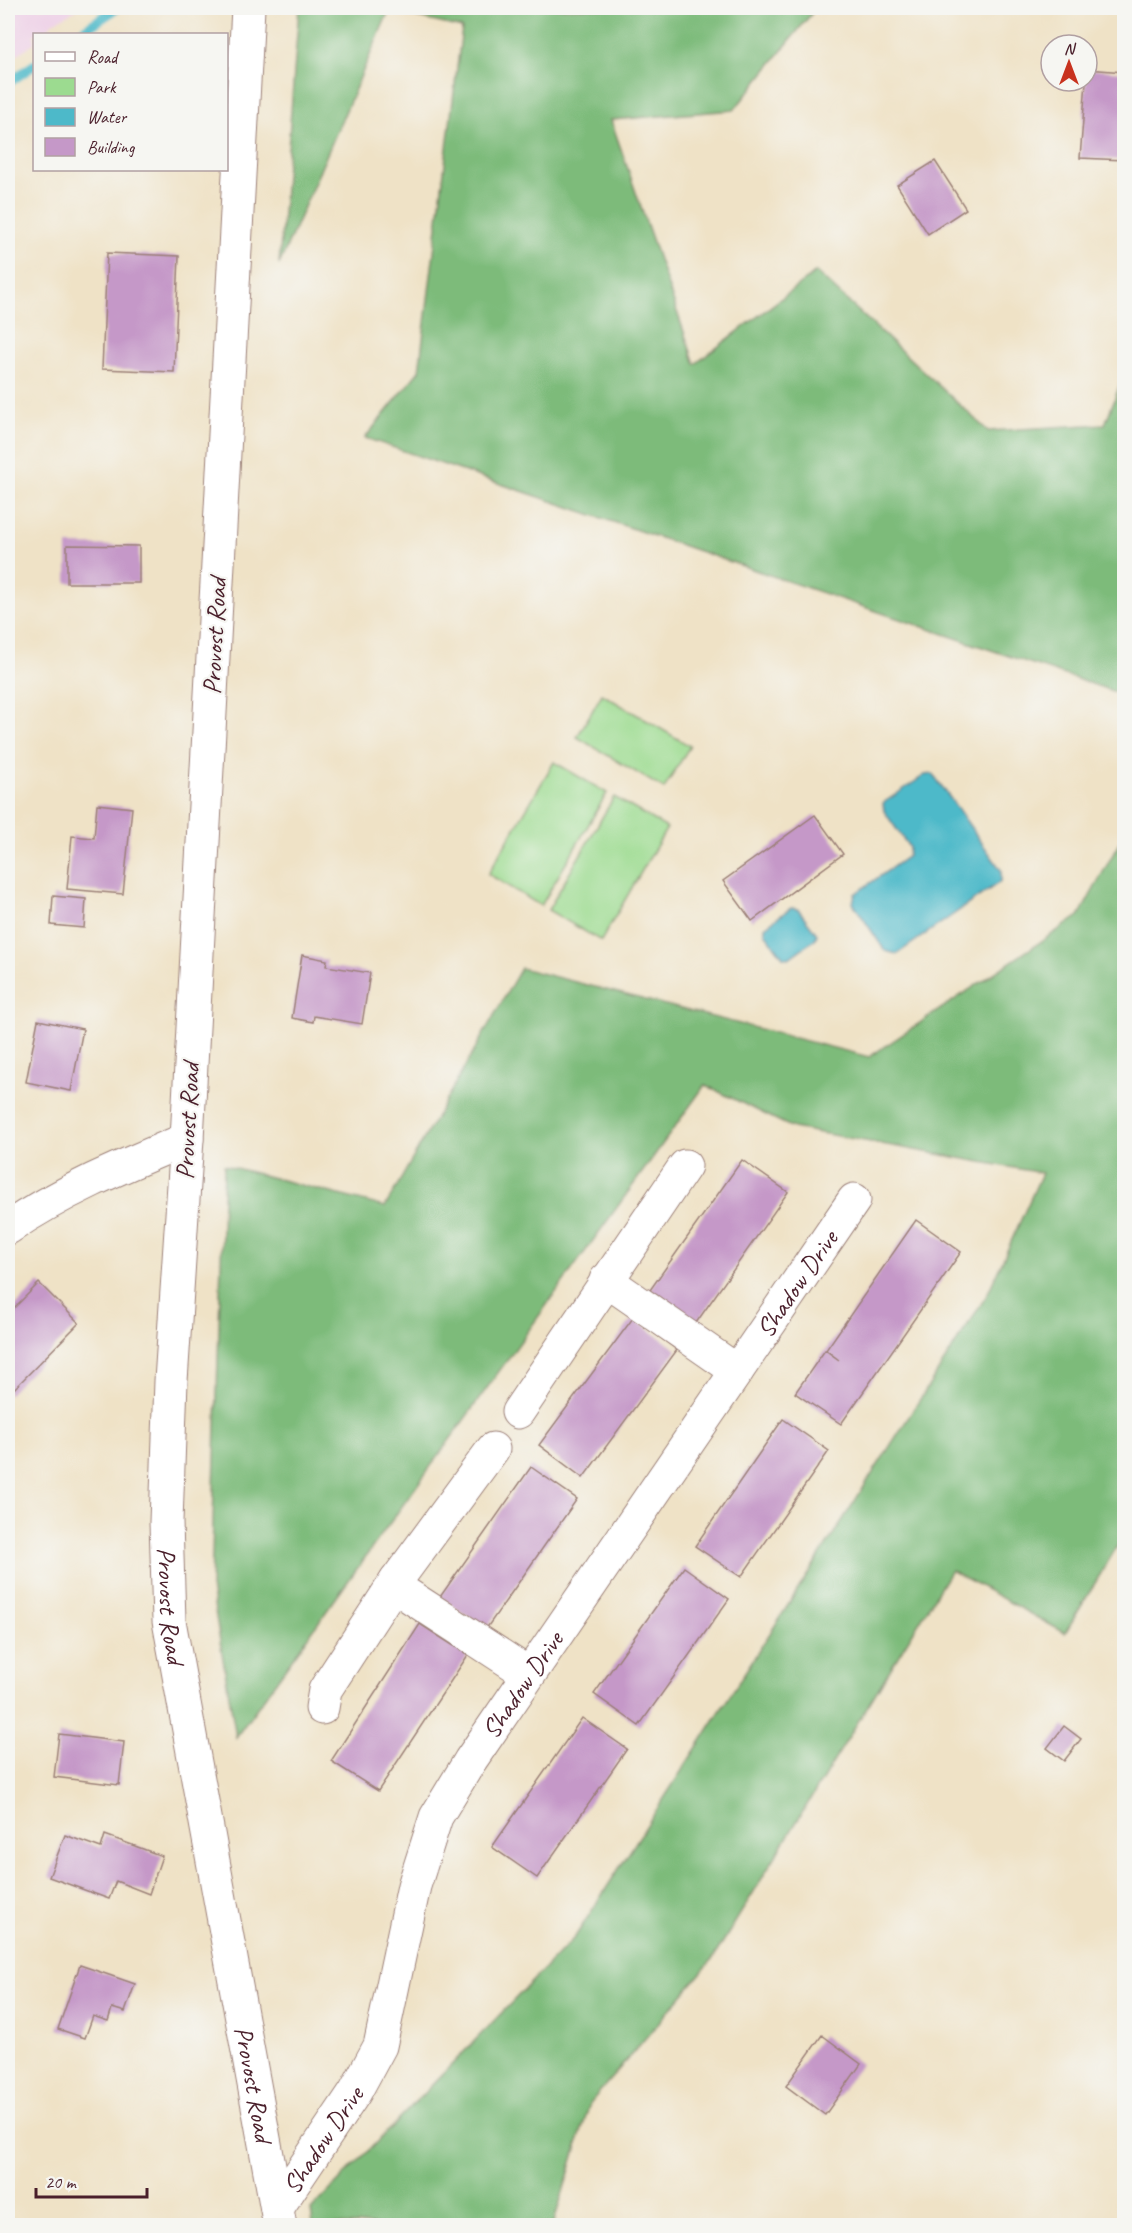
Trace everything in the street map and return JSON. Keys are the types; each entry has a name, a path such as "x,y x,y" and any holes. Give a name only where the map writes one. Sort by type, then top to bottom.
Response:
{"street":[{"name":"Provost Road","path":"248,8 187,1139 171,1393 166,1522 169,1621 278,2217"},
{"path":"8,1228 30,1212 97,1176 187,1139"},
{"path":"518,1412 685,1166"},
{"name":"Shadow Drive","path":"278,2217 356,2092 380,2046 414,1886 436,1817 470,1761 854,1200"},
{"path":"606,1280 737,1371"},
{"path":"322,1708 326,1690 396,1581 493,1449"},
{"path":"396,1581 400,1590 530,1674"}],"shaded area":[{"path":"8,8 80,8 52,23 46,33 33,33 33,44 8,61"}],"green space":[{"path":"299,8 816,8 734,110 611,120 695,364 816,272 988,431 1105,424 1124,374 1124,695 365,438 419,371 462,28 389,11 279,265"},
{"path":"602,694 690,746 664,789 577,737"},
{"path":"554,762 607,793 541,906 488,874"},
{"path":"614,797 667,828 601,941 548,910"},
{"path":"1124,834 1124,1535 1065,1633 951,1570 712,1960 590,2103 553,2225 313,2225 311,2210 575,1937 987,1295 1042,1173 793,1128 705,1085 236,1737 211,1587 224,1165 385,1207 521,968 869,1057 1079,916"}],"water":[{"path":"933,774 1001,870 1001,881 897,954 885,951 853,903 855,894 908,856 909,847 884,811 883,803 925,775"},
{"path":"791,908 798,909 817,934 815,939 789,958 783,957 765,933 765,927"}],"building":[{"path":"8,8 13,8 9,37 8,37"},
{"path":"1099,70 1124,72 1124,160 1080,158 1085,93 1099,93"},
{"path":"935,161 966,209 928,234 897,185"},
{"path":"107,253 179,256 174,372 102,369"},
{"path":"67,545 139,546 139,583 67,583"},
{"path":"97,804 132,808 123,894 67,889 72,836 94,838"},
{"path":"815,815 843,854 752,921 723,881"},
{"path":"53,896 86,899 84,928 51,925"},
{"path":"302,955 327,960 326,966 370,973 362,1024 314,1016 313,1022 292,1018"},
{"path":"38,1020 83,1029 71,1091 26,1082"},
{"path":"742,1160 788,1192 696,1323 650,1290"},
{"path":"916,1220 961,1252 841,1424 795,1393 825,1350 839,1360 826,1350"},
{"path":"39,1283 79,1323 8,1395 8,1314"},
{"path":"633,1318 677,1350 583,1478 539,1445"},
{"path":"783,1419 829,1451 741,1577 695,1546"},
{"path":"531,1467 577,1499 486,1629 440,1597"},
{"path":"684,1567 729,1599 639,1726 594,1694"},
{"path":"420,1624 468,1655 378,1791 331,1761"},
{"path":"582,1718 627,1749 537,1878 492,1847"},
{"path":"1064,1726 1081,1739 1064,1761 1047,1748"},
{"path":"59,1734 124,1742 119,1785 54,1777"},
{"path":"65,1835 101,1848 105,1835 162,1856 149,1894 116,1881 109,1899 49,1877"},
{"path":"80,1965 135,1984 125,2012 112,2008 108,2021 93,2016 85,2038 58,2029"},
{"path":"822,2035 861,2064 825,2115 786,2086"}],"waterway":[{"path":"80,33 117,8"},
{"path":"8,83 33,66"}]}
